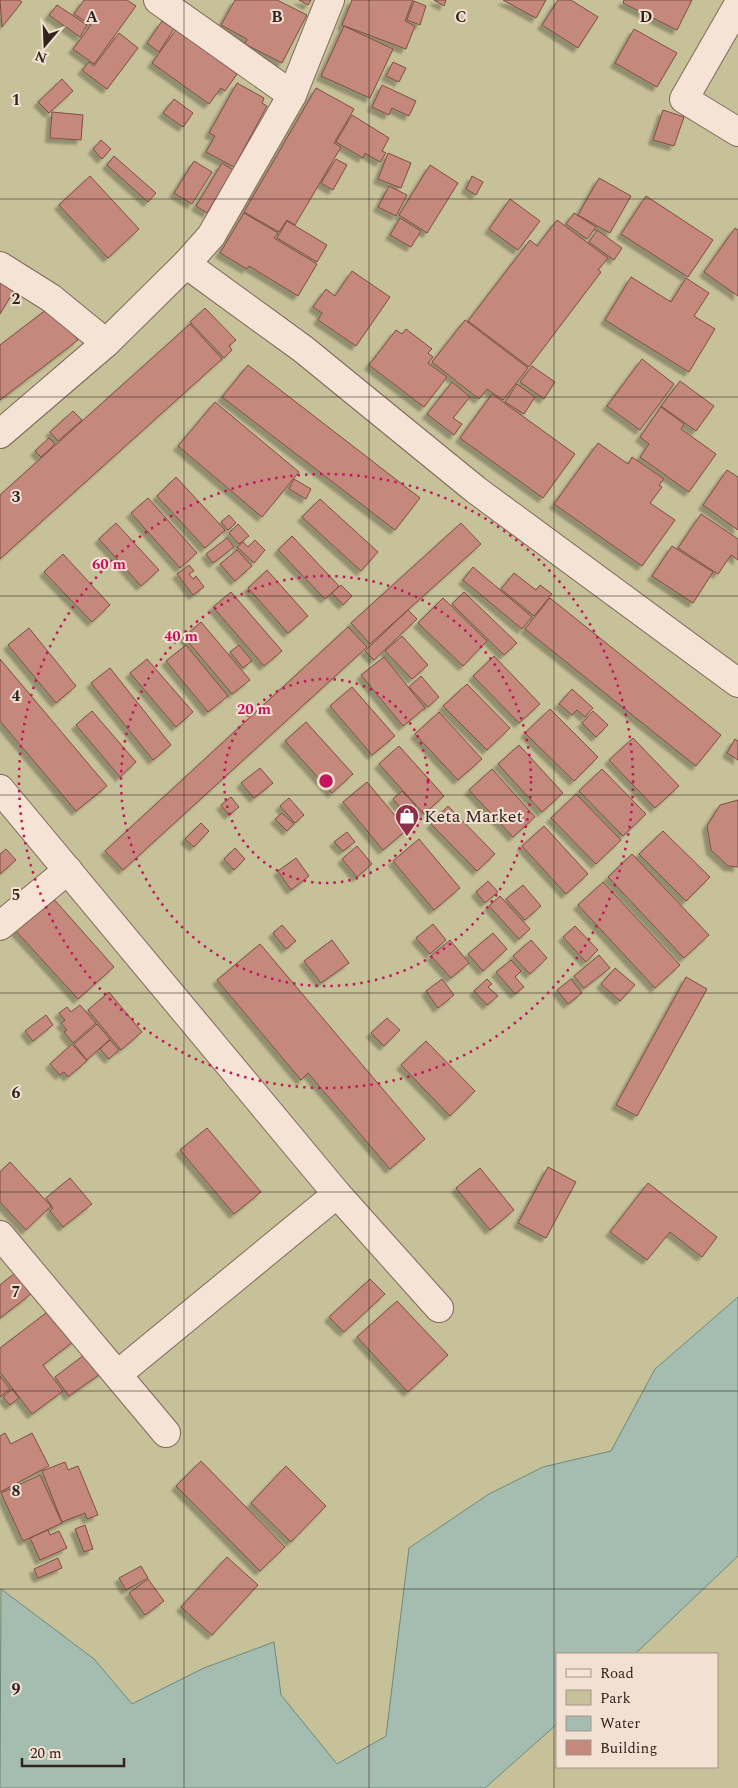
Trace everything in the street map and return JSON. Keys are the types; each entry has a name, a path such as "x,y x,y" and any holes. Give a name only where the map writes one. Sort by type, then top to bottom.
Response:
{"street":[{"path":"158,0 292,95"},
{"path":"0,434 106,343 186,264 211,236 292,95 330,0"},
{"path":"738,5 684,99 738,132"},
{"path":"186,264 303,349 476,490 738,683"},
{"path":"0,266 51,298 106,343"},
{"path":"0,789 337,1194 440,1308"},
{"path":"0,926 68,870"},
{"path":"118,1374 337,1194"},
{"path":"0,1235 166,1433"}],"green space":[{"path":"0,0 738,0 738,1788 0,1788"}],"water":[{"path":"738,1297 738,1556 636,1653 556,1653 556,1725 485,1788 0,1788 1,1589 94,1659 132,1704 204,1668 274,1642 281,1695 337,1764 386,1736 409,1548 489,1494 543,1467 611,1451 655,1369"}],"building":[{"path":"0,0 19,0 22,2 2,27"},
{"path":"84,0 127,0 136,6 94,64 73,49 91,25 74,14"},
{"path":"235,0 277,0 307,15 282,63 245,44 247,39 221,25"},
{"path":"299,0 311,0 308,5"},
{"path":"352,0 413,0 405,21 415,26 406,49 342,25"},
{"path":"434,0 446,0 444,6"},
{"path":"503,0 546,0 536,18"},
{"path":"558,0 571,0 598,17 578,48 542,25"},
{"path":"624,0 692,0 677,30 623,3"},
{"path":"414,1 426,6 420,25 407,20"},
{"path":"57,5 87,25 80,37 49,15"},
{"path":"162,21 174,29 159,52 147,43"},
{"path":"344,26 393,49 370,98 321,76"},
{"path":"634,29 677,53 657,87 615,63"},
{"path":"176,30 237,74 225,91 221,88 209,104 152,63"},
{"path":"119,33 138,48 107,89 82,70 89,62 94,66"},
{"path":"393,62 406,68 399,82 386,76"},
{"path":"62,79 73,91 49,113 38,102"},
{"path":"237,83 264,98 262,103 267,106 234,167 206,152 215,136 209,133"},
{"path":"382,85 416,101 409,116 392,108 389,115 372,107"},
{"path":"316,88 354,109 334,143 341,147 295,225 287,220 279,232 244,212"},
{"path":"174,99 193,113 183,127 163,113"},
{"path":"663,110 684,117 674,146 653,140"},
{"path":"52,112 83,115 81,140 50,138"},
{"path":"352,115 389,138 382,151 386,153 380,162 365,153 363,158 336,142"},
{"path":"101,140 111,149 102,159 93,149"},
{"path":"388,153 411,163 401,188 378,179"},
{"path":"114,156 156,193 148,202 107,165"},
{"path":"336,159 347,165 333,190 321,183"},
{"path":"194,161 212,172 192,204 174,193"},
{"path":"222,163 233,170 207,213 196,206"},
{"path":"430,165 458,183 427,233 399,215"},
{"path":"90,176 139,229 108,258 59,205"},
{"path":"472,176 483,182 476,195 466,189"},
{"path":"599,178 631,196 610,233 578,215"},
{"path":"389,186 407,195 396,216 378,207"},
{"path":"646,196 713,240 688,277 621,234"},
{"path":"510,199 540,221 518,250 489,229"},
{"path":"244,213 278,233 274,238 317,264 298,296 249,266 247,269 220,253"},
{"path":"574,213 596,227 587,239 566,224"},
{"path":"400,218 421,231 411,247 390,235"},
{"path":"557,220 608,258 598,270 601,272 529,367 468,321 530,240 537,246"},
{"path":"287,221 327,245 317,262 277,238"},
{"path":"735,228 738,230 738,296 704,272"},
{"path":"597,230 622,248 614,260 589,242"},
{"path":"352,271 390,297 356,346 318,320 322,313 313,307 326,289 335,296"},
{"path":"0,276 17,286 0,314"},
{"path":"631,277 671,302 686,278 709,293 694,316 715,329 689,372 605,320"},
{"path":"51,306 78,340 0,400 0,345"},
{"path":"205,308 236,340 229,346 232,350 224,358 190,322"},
{"path":"465,320 528,368 503,400 487,389 479,399 432,362"},
{"path":"190,324 222,359 0,559 0,495"},
{"path":"406,329 432,349 428,353 433,357 428,363 447,377 424,407 369,365 396,330 402,334"},
{"path":"642,359 674,384 640,430 607,406"},
{"path":"248,365 420,498 395,530 222,397"},
{"path":"532,366 555,382 544,399 520,382"},
{"path":"680,381 714,406 696,431 661,406"},
{"path":"452,382 470,397 453,418 462,424 454,435 427,414"},
{"path":"517,384 535,397 524,414 505,402"},
{"path":"492,394 575,454 543,498 460,438"},
{"path":"215,402 299,472 262,517 178,446"},
{"path":"661,407 684,424 681,429 716,454 689,492 640,457 649,444 640,437"},
{"path":"73,411 82,420 58,441 50,432"},
{"path":"49,438 55,444 41,457 35,451"},
{"path":"598,443 628,464 632,457 664,479 659,485 662,487 650,503 675,520 642,566 554,504"},
{"path":"727,470 738,477 738,530 703,505"},
{"path":"176,477 225,530 205,548 157,496"},
{"path":"294,479 311,489 306,499 289,489"},
{"path":"148,498 197,553 180,568 131,513"},
{"path":"320,499 378,552 361,571 302,517"},
{"path":"701,514 738,539 738,560 731,555 718,574 678,548"},
{"path":"229,515 236,523 228,530 221,522"},
{"path":"116,523 159,570 141,586 99,539"},
{"path":"461,523 481,544 370,644 351,623"},
{"path":"238,524 249,536 239,544 229,533"},
{"path":"292,536 339,586 325,599 278,550"},
{"path":"227,538 234,547 213,563 206,554"},
{"path":"255,540 265,550 254,563 237,547 243,542 248,547"},
{"path":"672,546 713,572 693,603 652,576"},
{"path":"237,550 252,566 235,581 220,564"},
{"path":"63,554 110,605 92,622 44,572"},
{"path":"189,565 194,571 189,574 193,579 196,576 204,587 193,595 177,574"},
{"path":"473,567 532,617 522,629 463,580"},
{"path":"267,570 308,616 288,633 248,588"},
{"path":"514,573 536,590 540,585 552,594 534,616 501,589"},
{"path":"341,585 352,596 343,605 332,593"},
{"path":"231,592 282,651 264,666 213,607"},
{"path":"464,592 517,643 504,655 452,604"},
{"path":"443,598 487,641 463,666 418,623"},
{"path":"550,598 721,735 696,766 525,629"},
{"path":"408,610 417,619 374,660 365,651"},
{"path":"201,622 250,680 232,694 184,637"},
{"path":"348,627 367,647 123,870 105,851"},
{"path":"29,628 76,686 56,703 8,645"},
{"path":"402,636 428,665 412,679 385,651"},
{"path":"186,645 228,696 208,712 166,661"},
{"path":"239,645 252,661 243,668 230,652"},
{"path":"494,656 540,704 519,723 473,676"},
{"path":"384,657 425,708 403,726 361,675"},
{"path":"0,659 107,786 76,811 0,721"},
{"path":"147,659 193,712 176,727 130,673"},
{"path":"110,668 171,745 153,760 91,683"},
{"path":"421,676 439,697 428,707 409,687"},
{"path":"467,684 510,728 487,750 443,706"},
{"path":"352,687 395,736 372,755 330,706"},
{"path":"572,689 593,708 585,717 577,710 572,715 559,704"},
{"path":"550,709 598,757 574,781 525,733"},
{"path":"92,711 136,762 120,777 76,725"},
{"path":"593,711 608,725 596,737 582,723"},
{"path":"439,712 482,759 458,780 415,734"},
{"path":"306,722 353,774 332,793 285,741"},
{"path":"633,738 679,786 655,808 609,760"},
{"path":"735,739 738,741 738,760 727,753"},
{"path":"519,745 563,793 542,812 498,764"},
{"path":"399,746 444,796 424,814 379,764"},
{"path":"260,768 273,783 254,798 241,783"},
{"path":"492,769 535,817 513,837 469,790"},
{"path":"602,769 646,814 623,836 579,791"},
{"path":"367,782 407,830 383,850 343,802"},
{"path":"402,791 416,806 406,814 393,799"},
{"path":"576,794 621,840 596,864 551,818"},
{"path":"231,797 239,807 229,815 221,805"},
{"path":"289,798 304,815 295,823 280,806"},
{"path":"738,800 738,867 728,866 711,850 707,826 720,805"},
{"path":"448,806 495,854 477,871 431,824"},
{"path":"282,813 294,824 287,831 275,819"},
{"path":"201,823 209,831 194,847 185,839"},
{"path":"544,826 588,874 566,894 522,846"},
{"path":"663,831 710,877 686,901 639,854"},
{"path":"347,832 355,842 343,851 334,842"},
{"path":"419,839 460,888 434,910 393,861"},
{"path":"357,846 372,864 357,877 342,859"},
{"path":"235,848 245,859 234,870 224,859"},
{"path":"6,849 16,860 0,874 0,854"},
{"path":"632,854 709,935 684,958 608,877"},
{"path":"296,858 309,876 291,890 278,871"},
{"path":"488,881 498,892 485,903 476,892"},
{"path":"603,882 680,965 655,988 578,905"},
{"path":"523,885 541,906 525,920 506,899"},
{"path":"500,896 530,929 519,939 489,906"},
{"path":"52,897 114,967 78,999 15,930"},
{"path":"433,924 446,940 430,954 416,938"},
{"path":"282,925 296,941 286,949 273,933"},
{"path":"575,926 598,950 586,962 563,937"},
{"path":"493,933 507,949 483,971 468,954"},
{"path":"332,940 349,963 321,983 304,961"},
{"path":"450,940 469,963 451,978 431,956"},
{"path":"531,940 547,958 530,974 513,956"},
{"path":"260,944 425,1139 390,1169 308,1073 301,1080 217,980"},
{"path":"599,955 610,968 584,988 574,976"},
{"path":"511,960 521,971 515,977 524,987 515,994 496,972"},
{"path":"615,968 635,985 620,1001 601,984"},
{"path":"686,977 707,989 637,1116 616,1105"},
{"path":"442,979 454,995 438,1008 426,991"},
{"path":"487,979 492,984 488,987 498,996 487,1005 474,991"},
{"path":"571,979 582,993 568,1004 557,990"},
{"path":"109,992 142,1032 121,1050 88,1010"},
{"path":"80,1005 96,1023 73,1043 64,1032 67,1030 61,1023 65,1020 59,1013 67,1007 71,1012"},
{"path":"46,1015 53,1025 33,1041 25,1031"},
{"path":"387,1018 400,1030 384,1046 371,1033"},
{"path":"97,1024 110,1039 87,1060 74,1044"},
{"path":"110,1040 119,1050 109,1059 100,1049"},
{"path":"426,1041 475,1091 450,1116 401,1065"},
{"path":"72,1044 87,1061 68,1077 64,1072 60,1075 50,1064"},
{"path":"207,1128 261,1192 234,1214 180,1150"},
{"path":"10,1162 51,1206 26,1230 0,1202 0,1172"},
{"path":"548,1167 576,1182 546,1238 518,1223"},
{"path":"480,1168 514,1210 490,1230 456,1188"},
{"path":"70,1178 92,1204 63,1227 50,1211 53,1208 46,1198"},
{"path":"648,1183 717,1237 702,1257 670,1232 647,1260 610,1232"},
{"path":"15,1273 31,1294 0,1318 0,1285"},
{"path":"370,1279 385,1294 344,1332 329,1317"},
{"path":"397,1301 448,1355 408,1392 357,1337"},
{"path":"54,1307 78,1338 43,1365 63,1391 32,1414 0,1372 0,1348"},
{"path":"92,1349 107,1369 69,1396 55,1377"},
{"path":"0,1376 10,1389 0,1397"},
{"path":"12,1389 19,1398 10,1405 3,1397"},
{"path":"5,1433 11,1444 32,1433 49,1466 0,1492 0,1436"},
{"path":"201,1461 285,1547 260,1571 176,1486"},
{"path":"65,1462 68,1470 78,1466 98,1515 87,1519 85,1513 62,1522 42,1471"},
{"path":"286,1466 326,1506 291,1542 251,1503"},
{"path":"40,1475 62,1523 23,1541 1,1493"},
{"path":"85,1525 93,1549 84,1552 75,1529"},
{"path":"48,1530 50,1535 59,1531 67,1548 40,1560 30,1538"},
{"path":"227,1557 258,1585 212,1635 181,1607"},
{"path":"58,1558 62,1568 38,1578 34,1569"},
{"path":"141,1566 148,1578 126,1590 119,1578"},
{"path":"148,1579 164,1601 145,1615 129,1593"}],"place":[{"name":"Keta Market","path":"407,837"}]}
